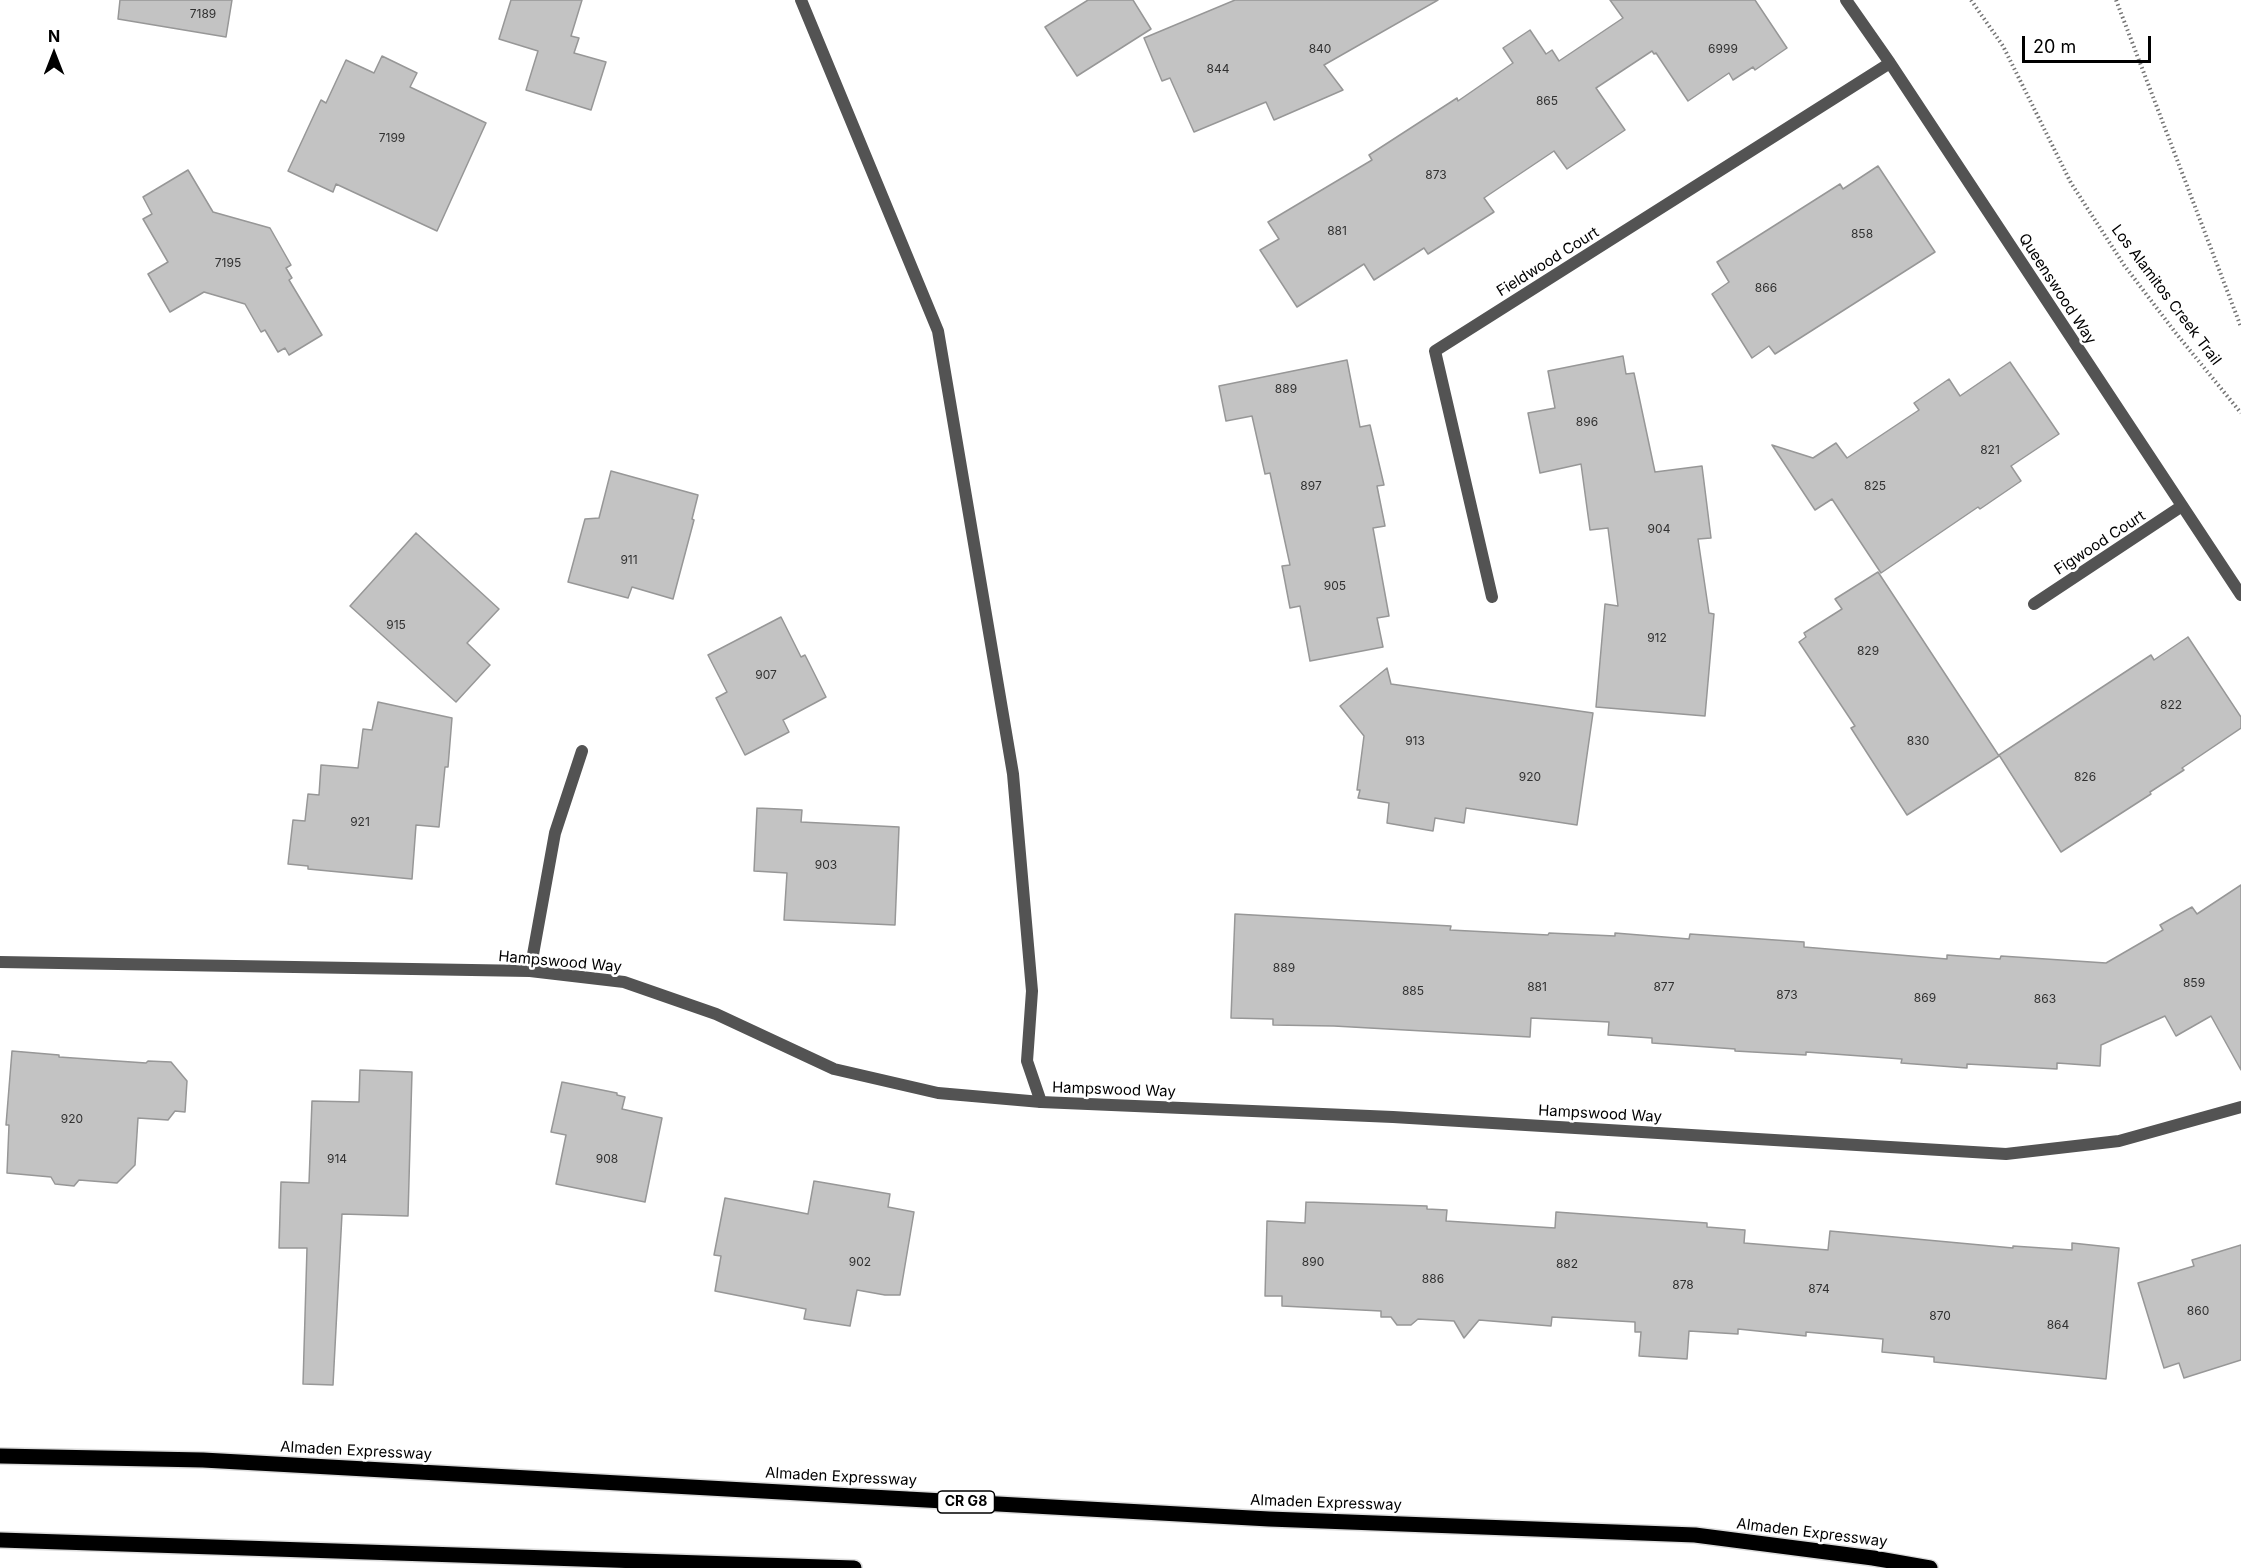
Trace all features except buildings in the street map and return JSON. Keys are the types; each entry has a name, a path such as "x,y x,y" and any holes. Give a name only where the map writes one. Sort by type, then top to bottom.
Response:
{"main road":[{"name":"Almaden Expressway","path":"0,1456 203,1460 1269,1519 1695,1535 1873,1558 1930,1568"},
{"path":"0,1540 854,1568"}],"street":[{"path":"801,0 938,331 1013,774 1032,991 1027,1061 1041,1102"},
{"name":"Queenswood Way","path":"1846,0 1890,63 2241,595"},
{"name":"Fieldwood Court","path":"1492,597 1435,351 1890,63"},
{"name":"Figwood Court","path":"2034,604 2182,506"},
{"path":"530,971 555,833 582,751"},
{"name":"Hampswood Way","path":"0,962 530,971 624,982 716,1014 834,1069 938,1093 1041,1102 1393,1117 2006,1154 2119,1141 2241,1107"}],"path":[{"name":"Los Alamitos Creek Trail","path":"1971,0 2003,46 2071,183 2124,264 2175,333 2241,413"},
{"path":"2116,0 2241,327"}]}
